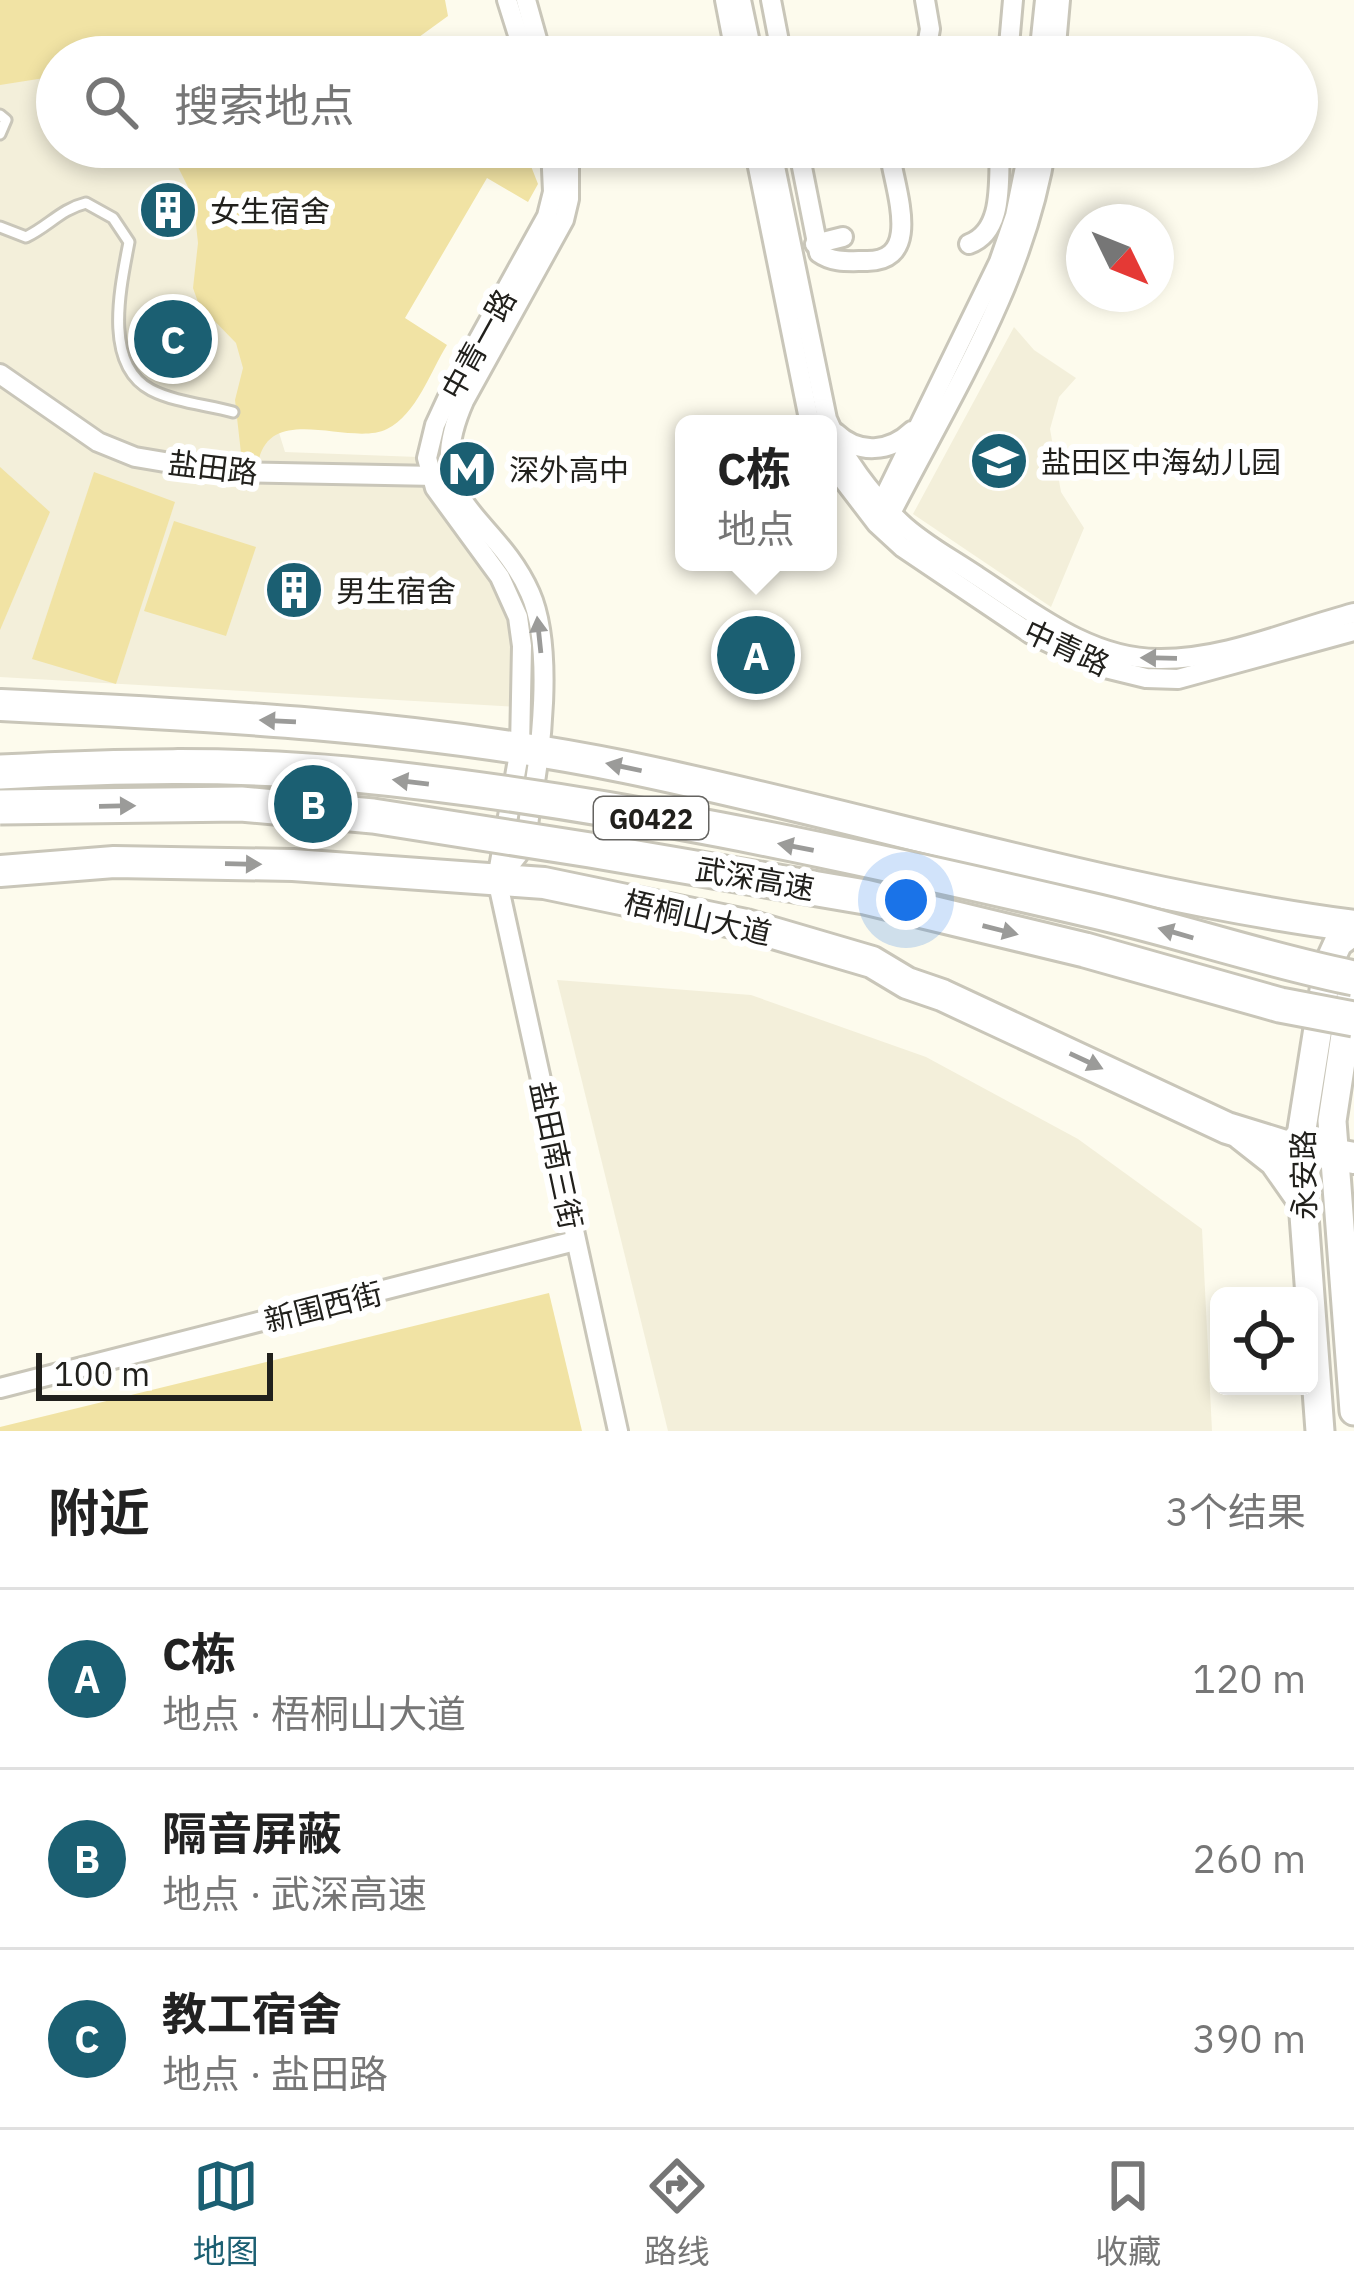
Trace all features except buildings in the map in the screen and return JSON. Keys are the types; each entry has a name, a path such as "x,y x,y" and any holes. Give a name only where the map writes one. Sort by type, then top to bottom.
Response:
{"highway":[{"name":"武深高速","path":"0,772 82,767 343,774 484,792 661,820 852,858 1094,910 1288,964 1354,977"},
{"name":"武深高速","path":"0,807 241,804 374,816 865,897 1085,950 1280,1005 1354,1019"}],"main road":[{"path":"0,705 365,726 530,750 628,767 1166,896 1354,928"},
{"name":"梧桐山大道","path":"0,872 114,862 293,865 497,879 544,883 746,925 872,962 907,983 1227,1128 1344,1156"},
{"name":"永安路","path":"1320,1431 1299,1148 1328,965 1338,943 1354,928"},
{"name":"永安路","path":"1354,977 1334,1093 1344,1156 1339,1227 1354,1411"},
{"path":"1227,1128 1274,1162 1302,1208"},
{"path":"1339,1227 1354,1196"}],"street":[{"path":"507,0 518,36"},
{"path":"526,0 536,36"},
{"path":"725,0 732,36"},
{"path":"741,0 749,36"},
{"path":"771,0 778,36"},
{"path":"925,0 929,36"},
{"path":"1010,36 1012,6 1052,7"},
{"name":"中青一路","path":"440,476 427,458 435,425 547,216 552,168"},
{"name":"中青一路","path":"440,476 464,401 564,220 569,168"},
{"path":"759,168 817,415"},
{"path":"775,168 818,415"},
{"path":"802,168 821,256 879,261 894,251 903,225 893,168"},
{"path":"969,244 986,235 994,218 998,168"},
{"path":"883,513 919,422 999,262 1025,168"},
{"path":"883,513 1018,261 1042,168"},
{"path":"815,244 843,237"},
{"name":"盐田路","path":"0,374 98,442 135,457 224,472 440,476"},
{"path":"837,436 869,449 904,439 919,422"},
{"path":"837,444 883,513"},
{"path":"837,469 883,513"},
{"path":"440,476 443,500 500,577 518,616 530,750 524,846 497,879"},
{"name":"中青路","path":"883,513 1036,614 1092,645 1119,654 1152,659 1210,654 1354,613"},
{"name":"中青路","path":"883,513 919,559 1052,646 1129,675 1192,677 1354,631"},
{"name":"盐田南三街","path":"497,879 618,1431"},
{"name":"新围西街","path":"0,1388 575,1241"}],"lane":[{"path":"0,115 6,121 0,134"},
{"path":"0,227 26,237 46,227 64,208 86,203 113,218 129,242 118,314 124,354 136,380 155,392 233,412"}],"shaded area":[{"path":"0,0 445,0 448,16 420,36 36,36 36,79 0,85"},
{"path":"0,64 36,69 36,168 197,168 285,452 418,457 442,503 493,551 526,629 520,707 0,677"},
{"path":"178,168 532,168 538,184 528,202 487,178 405,318 447,345 407,413 387,429 372,433 280,433 267,442 259,459 241,453 235,400 243,368 236,343 199,305 193,288 198,243 188,187"},
{"name":"盐田区中海幼儿园","path":"1014,327 1034,350 1076,378 1059,397 1050,429 1061,492 1084,528 1051,607 913,514"},
{"path":"0,467 50,512 0,630"},
{"path":"94,472 175,502 116,684 32,659"},
{"path":"174,521 256,547 226,636 144,611"},
{"path":"557,980 751,995 926,1057 1078,1139 1202,1229 1212,1431 668,1431"},
{"path":"549,1293 582,1431 0,1431 0,1427"}],"place":[{"name":"女生宿舍","path":"168,210"},
{"name":"教工宿舍","path":"173,339"},
{"name":"盐田区中海幼儿园","path":"999,461"},
{"name":"深外高中","path":"467,469"},
{"name":"男生宿舍","path":"294,590"},
{"name":"C栋","path":"756,655"},
{"name":"隔音屏蔽","path":"313,804"}]}
